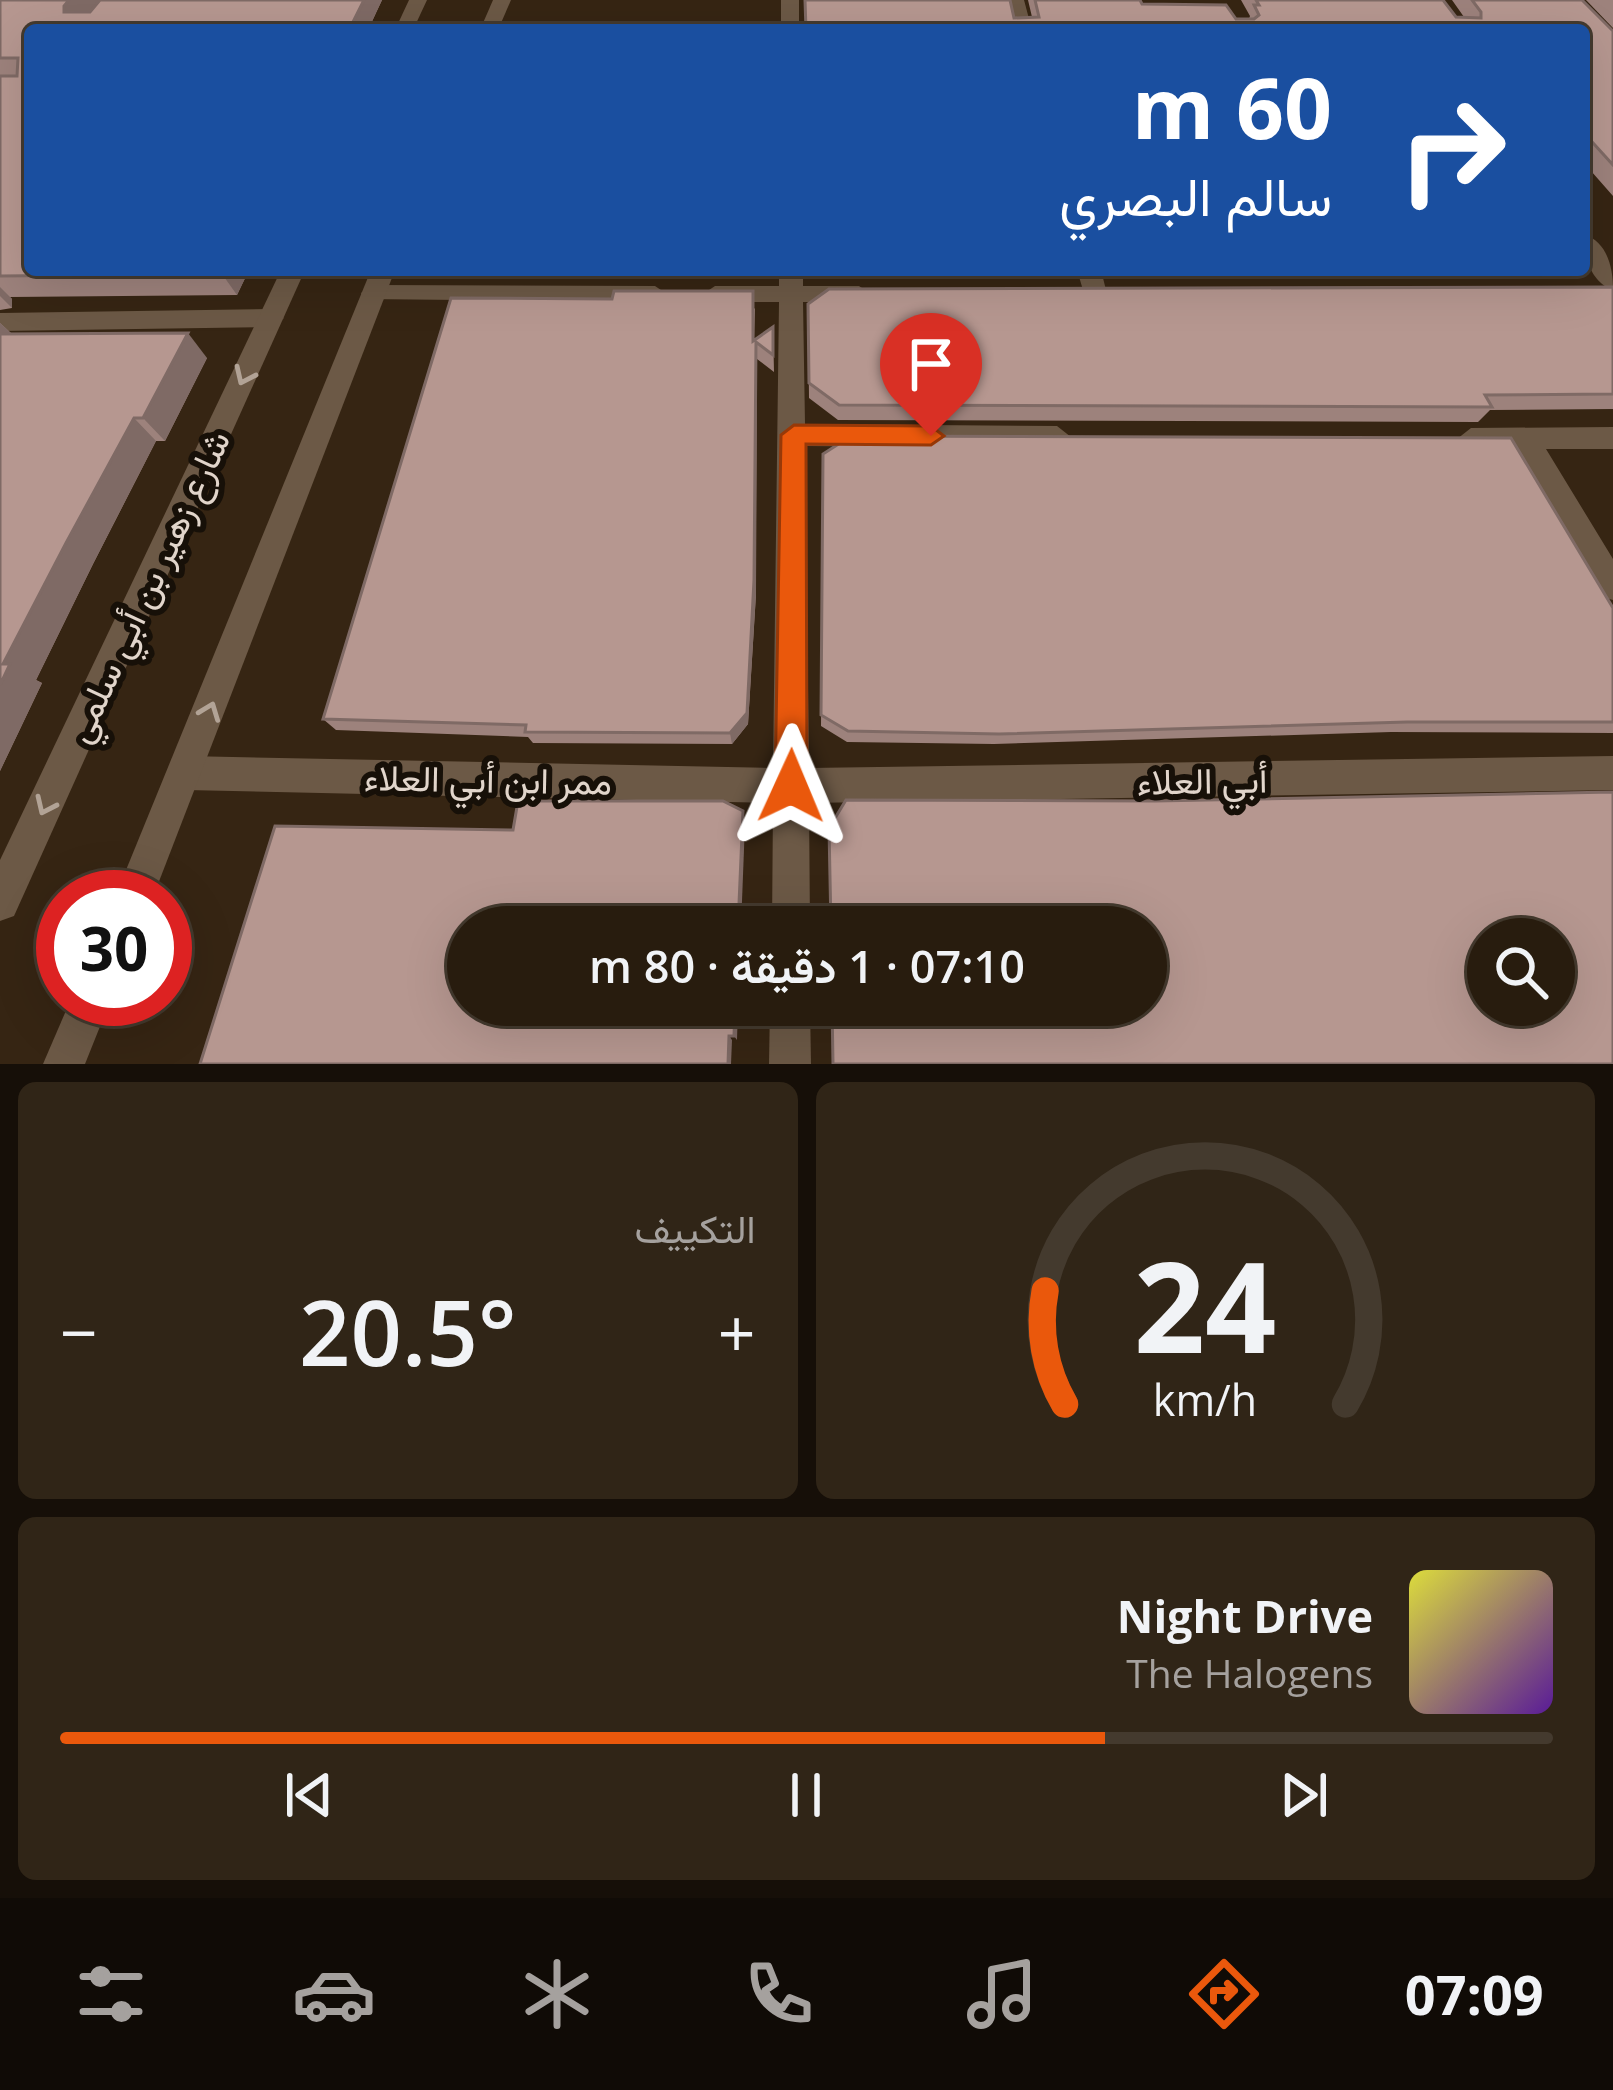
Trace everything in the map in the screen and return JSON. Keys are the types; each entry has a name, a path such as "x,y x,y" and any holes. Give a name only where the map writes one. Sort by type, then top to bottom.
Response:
{"street":[{"path":"1590,255 1605,287"},
{"name":"شارع زهير بن أبي سلمي","path":"0,902 290,276"},
{"path":"145,870 378,282 687,294 791,282 885,294"},
{"path":"790,906 791,282"},
{"path":"0,322 272,318"},
{"path":"794,435 1077,437"},
{"path":"1432,439 1613,438"},
{"path":"1526,440 1613,587"},
{"name":"ممر ابن أبي العلاء","path":"186,773 791,786"},
{"name":"أبي العلاء","path":"791,786 1613,773"},
{"path":"64,1064 80,1026"},
{"path":"790,1026 790,1064"}],"building":[{"path":"0,0 69,0 64,12 90,12 100,0 364,0 352,24 24,24 24,276 0,276 0,76 17,76 18,58 0,58"},
{"path":"805,0 1010,0 1014,18 1039,17 1035,0 1140,0 1142,4 1226,5 1236,19 1254,19 1259,15 1256,0 1443,0 1456,17 1481,18 1472,0 1582,0 1613,31 1613,165 1590,140 1590,24 806,24"},
{"path":"1613,287 1613,394 1485,395 1492,407 839,405 809,383 808,304 829,289"},
{"path":"614,291 753,291 753,341 773,327 773,355 756,342 754,580 747,713 730,733 525,732 526,725 323,719 451,298 612,299"},
{"path":"188,333 143,418 134,418 66,543 3,664 10,664 0,685 0,334"},
{"path":"851,436 1511,438 1613,608 1613,722 1407,722 999,734 848,731 821,715 823,454"},
{"path":"1613,792 1613,1064 833,1064 832,1026 1167,1026 1167,906 831,906 829,828 846,800 1155,801"},
{"path":"518,801 723,801 743,811 739,906 447,906 447,1026 734,1026 734,1036 729,1036 728,1064 200,1064 275,826 513,830"}],"route":[{"path":"791,786 794,435 931,436"}]}
